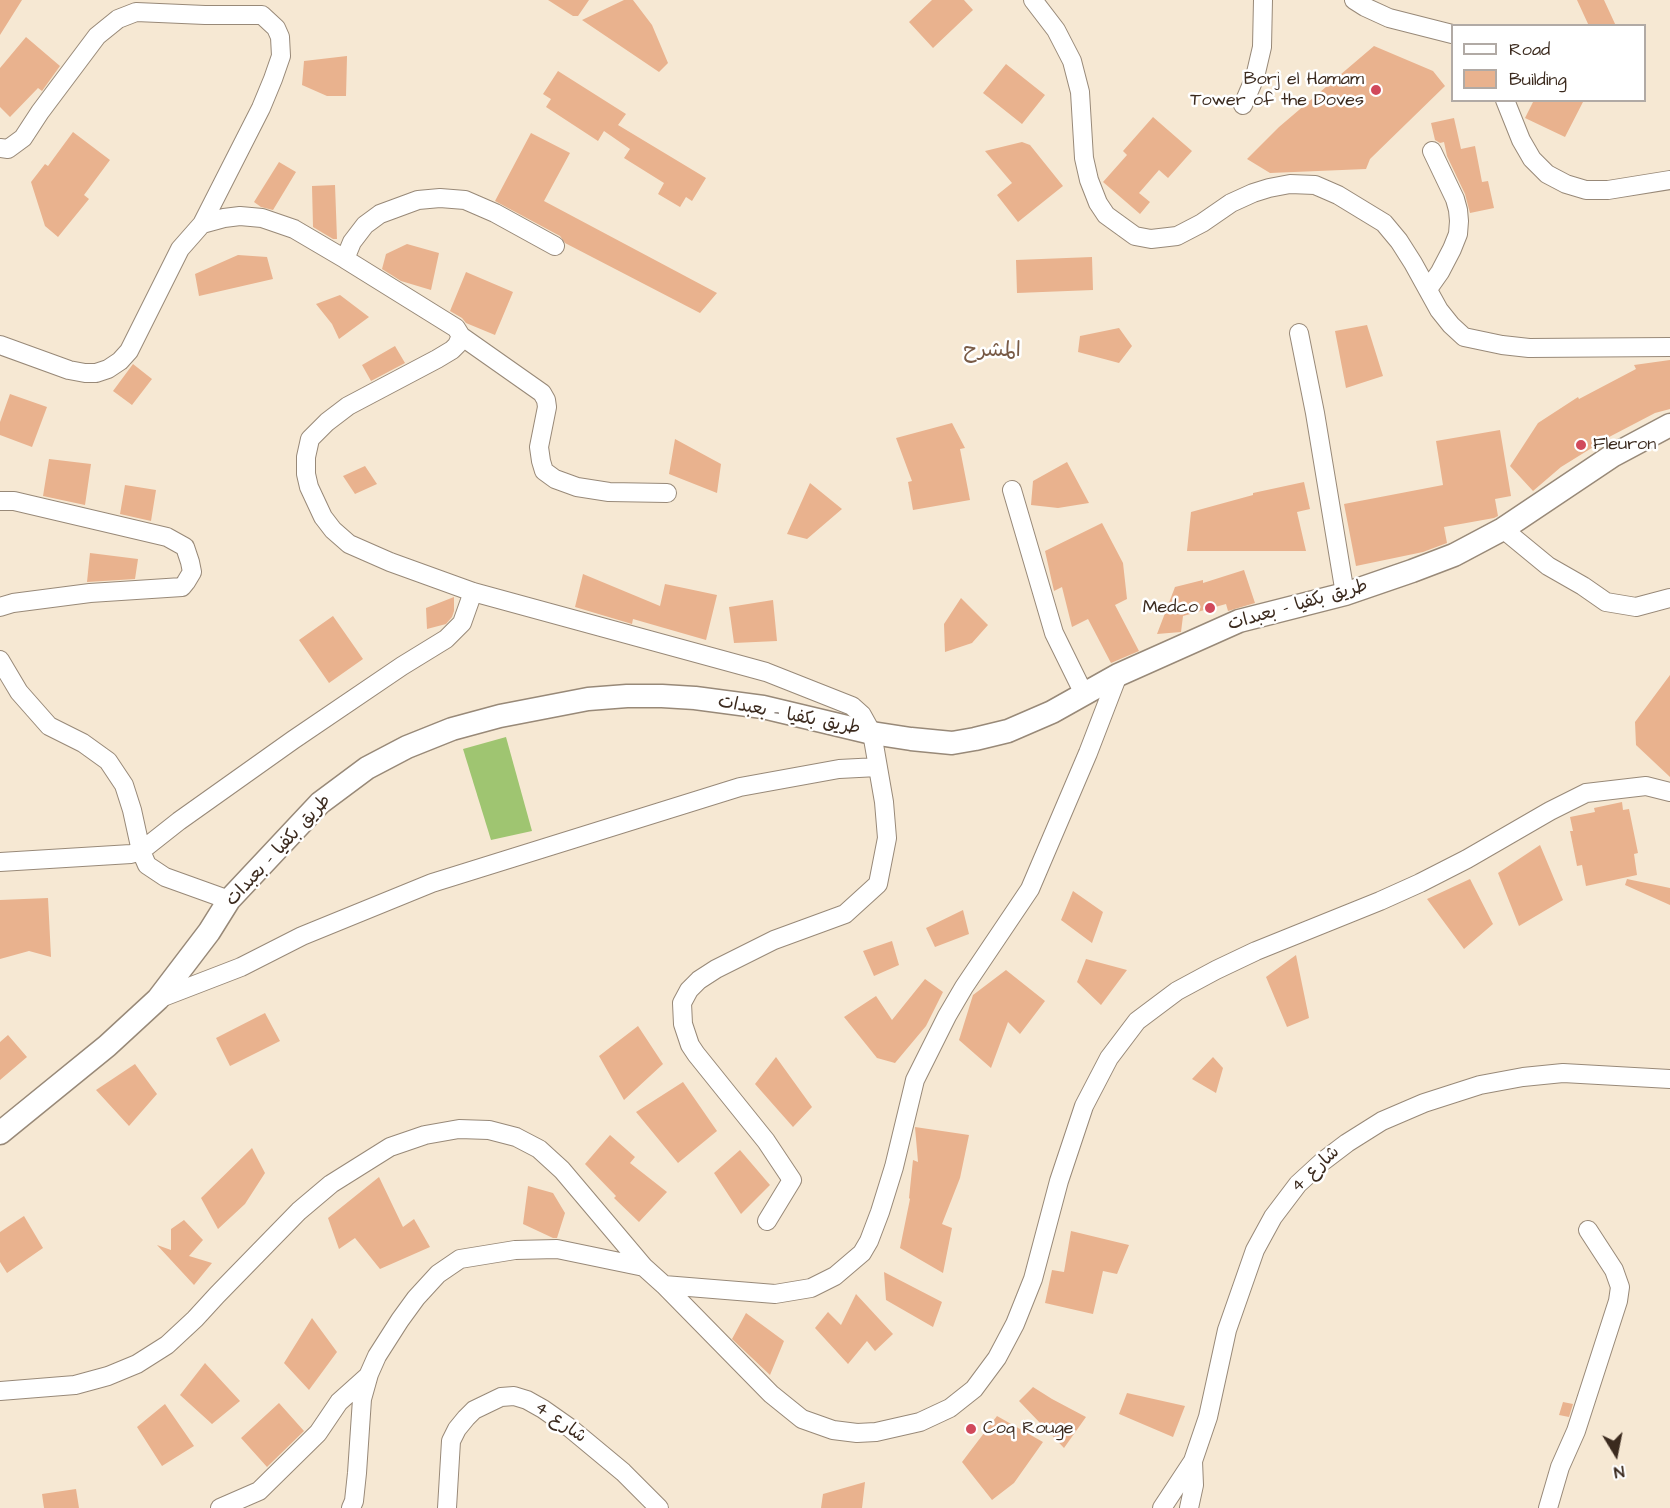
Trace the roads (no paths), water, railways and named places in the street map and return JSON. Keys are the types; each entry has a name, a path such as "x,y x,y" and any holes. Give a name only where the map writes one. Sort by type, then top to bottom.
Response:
{"main road":[{"name":"طريق بكفيا - بعبدات","path":"0,1133 107,1046 158,999 209,932 230,900 320,803 367,768 407,747 443,732 500,716 588,699 627,696 695,698 763,707 872,733 911,739 952,742 1008,731 1052,712 1118,675 1239,621 1345,594 1454,555 1503,529 1612,456 1670,425"}],"street":[{"path":"1033,0 1056,30 1072,61 1080,92 1084,158 1098,203 1106,215 1135,236 1151,239 1177,236 1202,223 1231,203 1253,193 1290,184 1315,185 1338,195 1384,223 1400,241 1439,310 1464,337 1482,342 1529,348 1670,346"},
{"path":"1244,105 1255,77 1262,47 1263,0"},
{"path":"1354,0 1389,18 1451,34"},
{"path":"0,148 8,149 23,138 97,36 137,6 205,15 262,15 276,28 280,37 281,56 245,140 202,224 180,249 129,351 120,361 108,369 96,373 85,373 0,345"},
{"path":"1506,102 1521,140 1532,159 1547,174 1566,184 1586,190 1608,190 1670,180"},
{"path":"1428,289 1452,249 1458,234 1459,221 1455,199 1432,151"},
{"path":"345,259 352,242 365,225 380,214 418,200 429,199 465,200 495,213 555,246"},
{"path":"202,224 232,217 262,218 294,229 456,328 461,336 542,393 547,407 539,447 541,461 544,471 555,479 577,488 609,492 667,493"},
{"path":"1299,333 1315,413 1345,594"},
{"path":"461,336 457,345 437,359 348,406 310,439 306,457 306,474 316,503 333,530 349,544 390,562 473,592 766,672 852,706 862,715 872,733 884,802 887,838 878,884 845,914 774,940 716,969 699,980 689,990 682,1003 683,1024 690,1045 766,1141 792,1180 767,1221"},
{"path":"1012,490 1054,633 1084,694"},
{"path":"0,501 14,501 167,537 185,547 192,572 182,586 90,593 13,603 0,607"},
{"path":"1503,529 1548,566 1606,602 1636,607 1670,598"},
{"path":"0,862 131,854 141,851 179,821 293,740 446,639 462,623 473,592"},
{"path":"0,660 20,692 49,726 82,743 108,761 124,785 141,851 147,865 165,877 230,900"},
{"path":"664,1285 749,1293 791,1292 810,1288 835,1276 862,1253 877,1222 891,1179 915,1080 964,987 1030,888 1088,753 1118,675"},
{"path":"158,999 241,967 302,936 432,883 740,787 839,769 878,767"},
{"path":"0,1391 75,1385 108,1376 137,1364 167,1345 299,1211 331,1184 390,1146 425,1135 459,1129 489,1130 516,1137 539,1149 562,1170 644,1267 771,1394 802,1419 833,1430 856,1434 921,1422 950,1408 974,1389 997,1358 1015,1324 1033,1279 1059,1181 1084,1106 1109,1058 1137,1021 1177,991 1216,970 1420,883 1586,793 1646,786 1670,792"},
{"name":"شارع 4","path":"1162,1508 1193,1461 1208,1417 1227,1330 1255,1250 1273,1217 1298,1184 1322,1161 1382,1121 1424,1103 1480,1085 1563,1073 1670,1079"},
{"path":"1548,1508 1560,1467 1576,1431 1619,1294 1620,1287 1614,1270 1588,1230"},
{"path":"351,1508 357,1473 362,1399 369,1374 377,1356 416,1298 438,1274 460,1259 514,1250 557,1249 644,1267"},
{"path":"220,1508 259,1491 318,1433 339,1402 369,1374"},
{"name":"شارع 4","path":"447,1508 451,1442 457,1429 474,1410 501,1396 514,1396 543,1409 570,1428 623,1472 659,1508"},
{"path":"1189,1508 1194,1485 1193,1461"}],"place":[{"name":"Borj el Hamam Tower of the Doves","path":"1376,90"},
{"name":"Fleuron","path":"1581,445"},
{"name":"Medco","path":"1210,608"},
{"name":"Coq Rouge","path":"971,1429"}],"district":[{"name":"المشرح","path":"992,352"}]}
